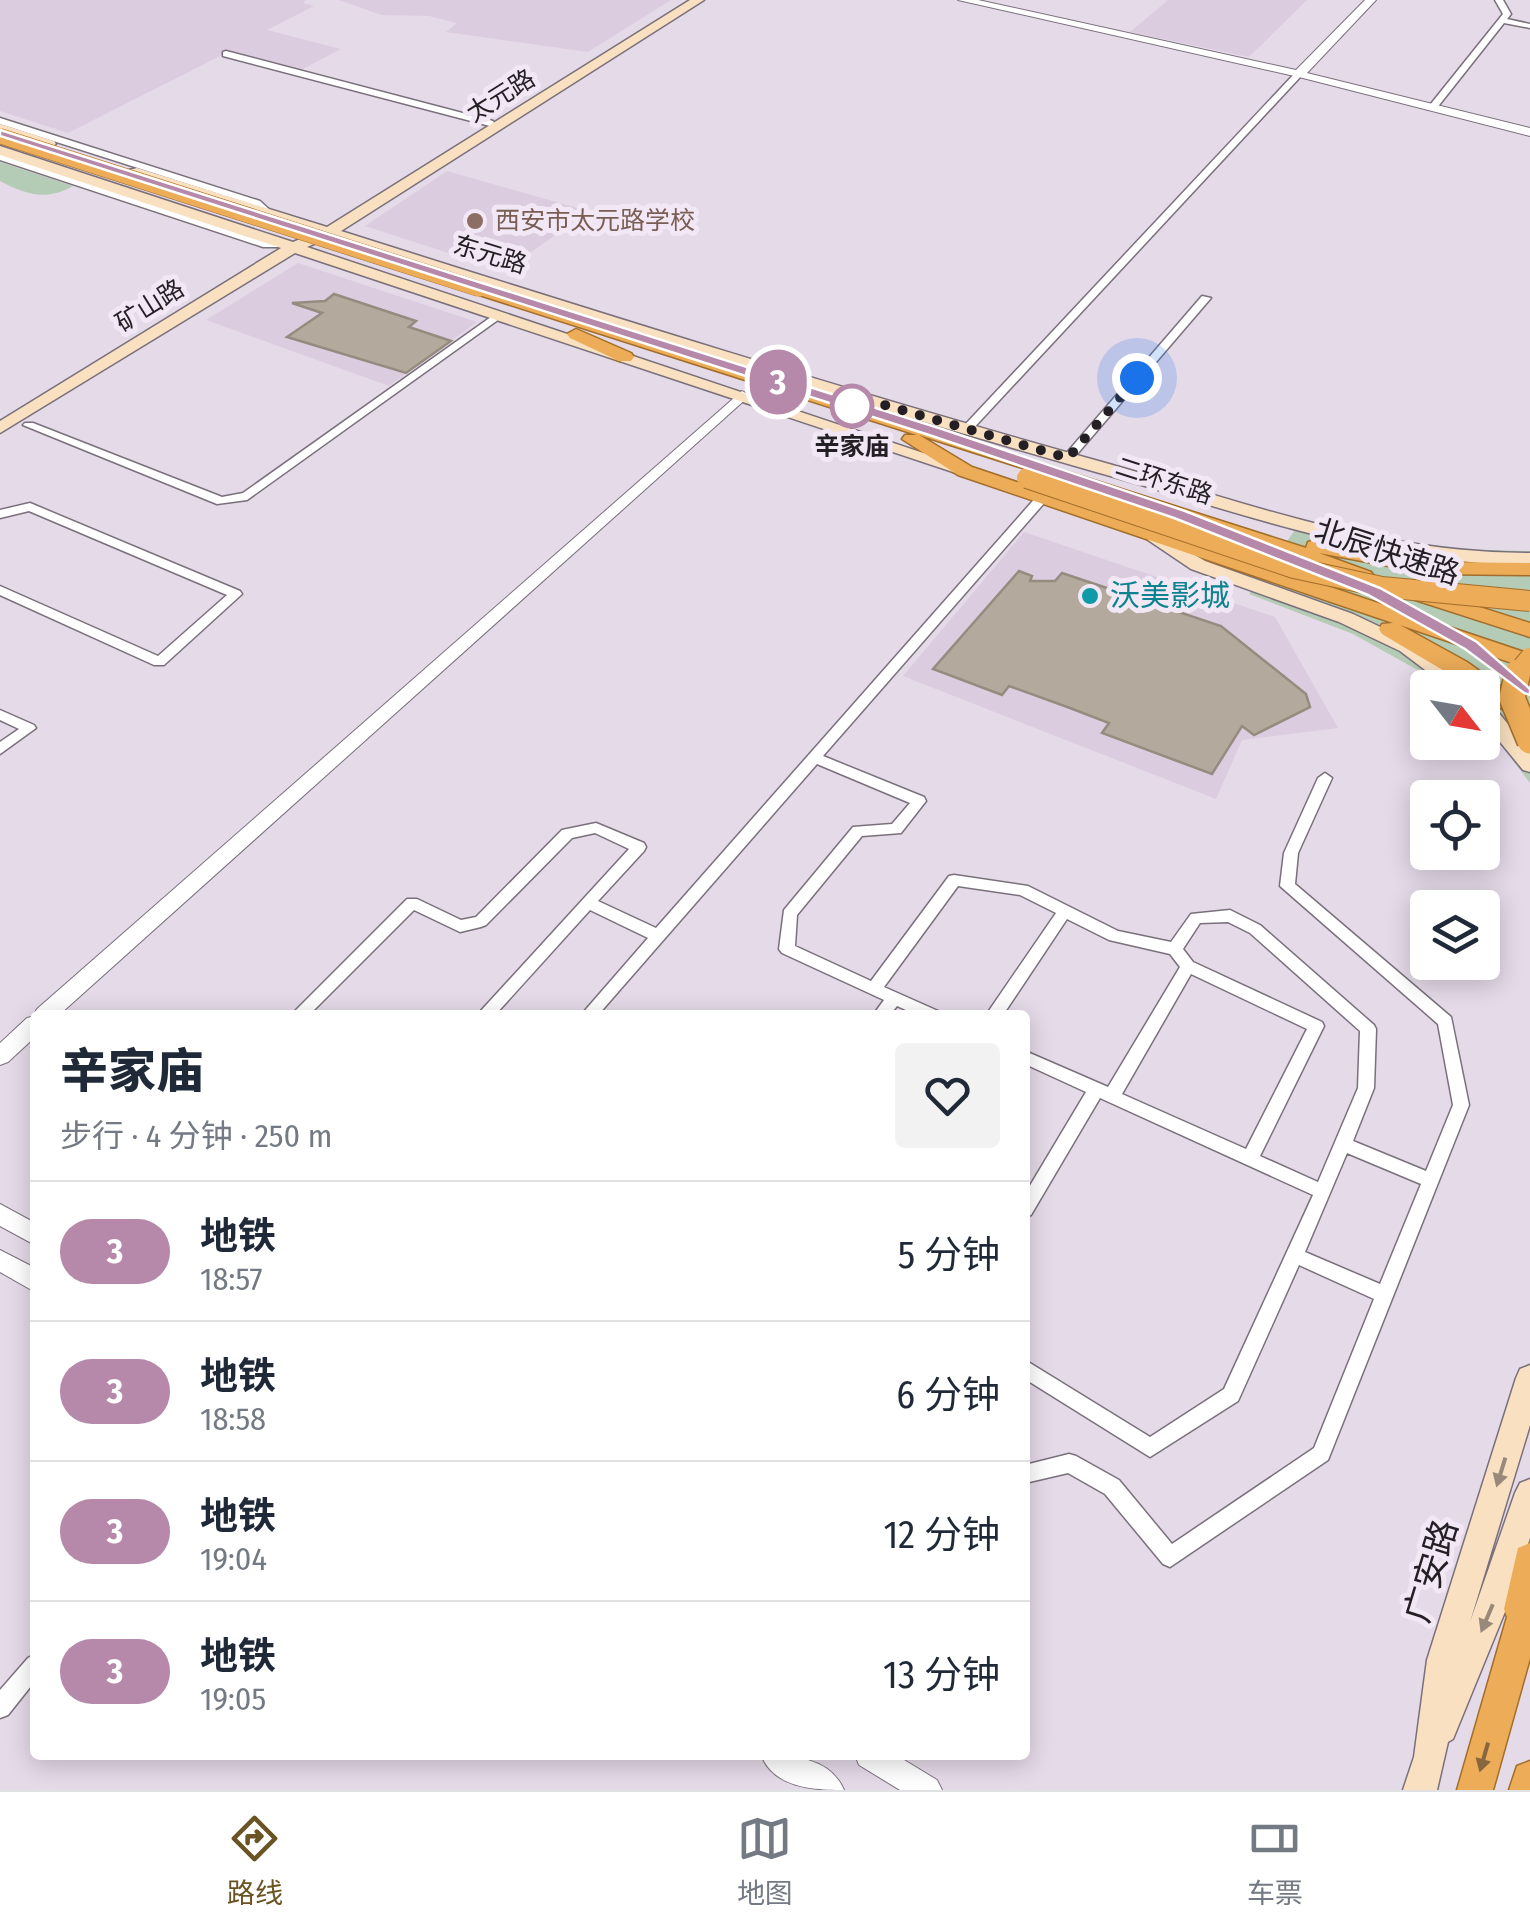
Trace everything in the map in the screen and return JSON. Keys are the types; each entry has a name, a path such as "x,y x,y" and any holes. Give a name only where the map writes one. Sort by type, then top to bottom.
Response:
{"highway":[{"name":"二环东路","path":"0,136 474,292"},
{"name":"二环东路","path":"0,150 647,343 1226,527"},
{"path":"474,292 1241,552 1332,578 1427,594 1530,601"},
{"path":"562,304 647,343"},
{"path":"540,317 625,357"},
{"path":"935,421 988,451"},
{"name":"北辰快速路","path":"912,439 965,470 1042,498 1285,582 1530,660"},
{"path":"1226,527 1430,568 1530,569"},
{"name":"北辰快速路","path":"1226,527 1334,567 1530,630"},
{"path":"1285,582 1402,634 1451,670"},
{"path":"1530,660 1512,680 1510,697 1514,716 1530,741"},
{"path":"1500,701 1530,719"},
{"path":"1512,1656 1530,1560"},
{"path":"1475,1790 1530,1596"},
{"path":"1527,1790 1530,1780"}],"main road":[{"name":"太元路","path":"325,230 688,0"},
{"name":"太元路","path":"325,230 698,0"},
{"name":"东元路","path":"0,125 966,431 1068,458 1304,531 1445,556 1530,559"},
{"name":"东元路","path":"0,150 965,470"},
{"name":"矿山路","path":"0,413 286,246 325,230"},
{"name":"矿山路","path":"0,428 286,246"},
{"path":"1154,536 1198,566 1362,625 1447,670"},
{"path":"1500,728 1530,764"},
{"name":"广安路","path":"1420,1790 1430,1757 1442,1660 1530,1378"},
{"path":"1430,1757 1494,1602 1530,1493"}],"street":[{"path":"963,0 1296,73 1530,132"},
{"path":"966,431 1362,0"},
{"path":"1296,73 1371,0"},
{"path":"1433,107 1507,14 1499,0"},
{"path":"1502,20 1530,26"},
{"path":"226,54 490,123"},
{"path":"1068,458 1206,298"},
{"path":"29,425 221,502 247,496 498,315"},
{"path":"52,1010 742,396"},
{"path":"593,1010 1042,498"},
{"path":"0,514 30,507 236,594 159,662 0,590"},
{"path":"0,714 28,728 0,750"},
{"path":"814,758 919,802 896,829 858,831 789,914 787,950 921,1010"},
{"path":"1030,1473 1068,1463 1112,1487 1170,1557 1321,1454 1461,1105 1444,1021 1287,886 1291,853 1325,778"},
{"path":"304,1010 412,903 460,926 481,921 567,834 596,828 639,847 489,1010"},
{"path":"874,989 954,880 1022,890 1114,936 1174,949 1188,966 1316,1026 1250,1159"},
{"path":"589,903 658,936"},
{"path":"997,1010 1064,911"},
{"path":"1030,1372 1150,1448 1230,1395 1366,1088 1368,1029 1255,929 1230,916 1196,918 1174,949"},
{"path":"1030,1203 1188,966"},
{"path":"885,1010 894,998"},
{"path":"0,1056 30,1029"},
{"path":"1030,1059 1323,1192"},
{"path":"1343,1144 1431,1180"},
{"path":"0,1214 30,1233"},
{"path":"1294,1254 1385,1295"},
{"path":"0,1260 30,1278"},
{"path":"0,1707 30,1671"},
{"path":"783,1760 828,1790"},
{"path":"877,1760 927,1790"}],"shaded area":[{"path":"0,0 306,0 303,3 314,6 267,30 341,49 299,71 226,53 68,133 0,111"},
{"path":"339,0 671,0 588,52 446,32 457,23 429,16 381,15"},
{"path":"1168,0 1307,0 1249,57 1130,32"},
{"name":"西安市太元路学校","path":"447,171 584,210 584,215 504,271 365,226"},
{"path":"298,263 477,322 389,386 206,320"},
{"path":"1024,532 1275,617 1338,728 1242,740 1216,799 903,676"}],"green space":[{"path":"0,162 73,186 45,195 19,190 0,181"},
{"path":"1303,519 1418,548 1530,551 1530,783 1500,743 1500,670 1418,670 1353,634 1249,594"}],"building":[{"path":"334,294 416,321 409,327 451,341 406,373 287,337 322,313 292,303 325,301"},
{"path":"1019,571 1032,576 1030,581 1055,581 1062,573 1221,626 1306,694 1310,707 1254,735 1242,726 1212,774 1102,733 1109,723 1070,708 1009,686 1002,695 933,669"}],"metro line":[{"name":"3","path":"0,134 937,432 1179,514 1374,592 1471,646 1530,689"}],"place":[{"name":"西安市太元路学校","path":"475,221"},
{"name":"辛家庙","path":"852,406"},
{"name":"沃美影城","path":"1090,596"}],"route":[{"path":"852,406 864,399 1068,458 1137,378"}]}
